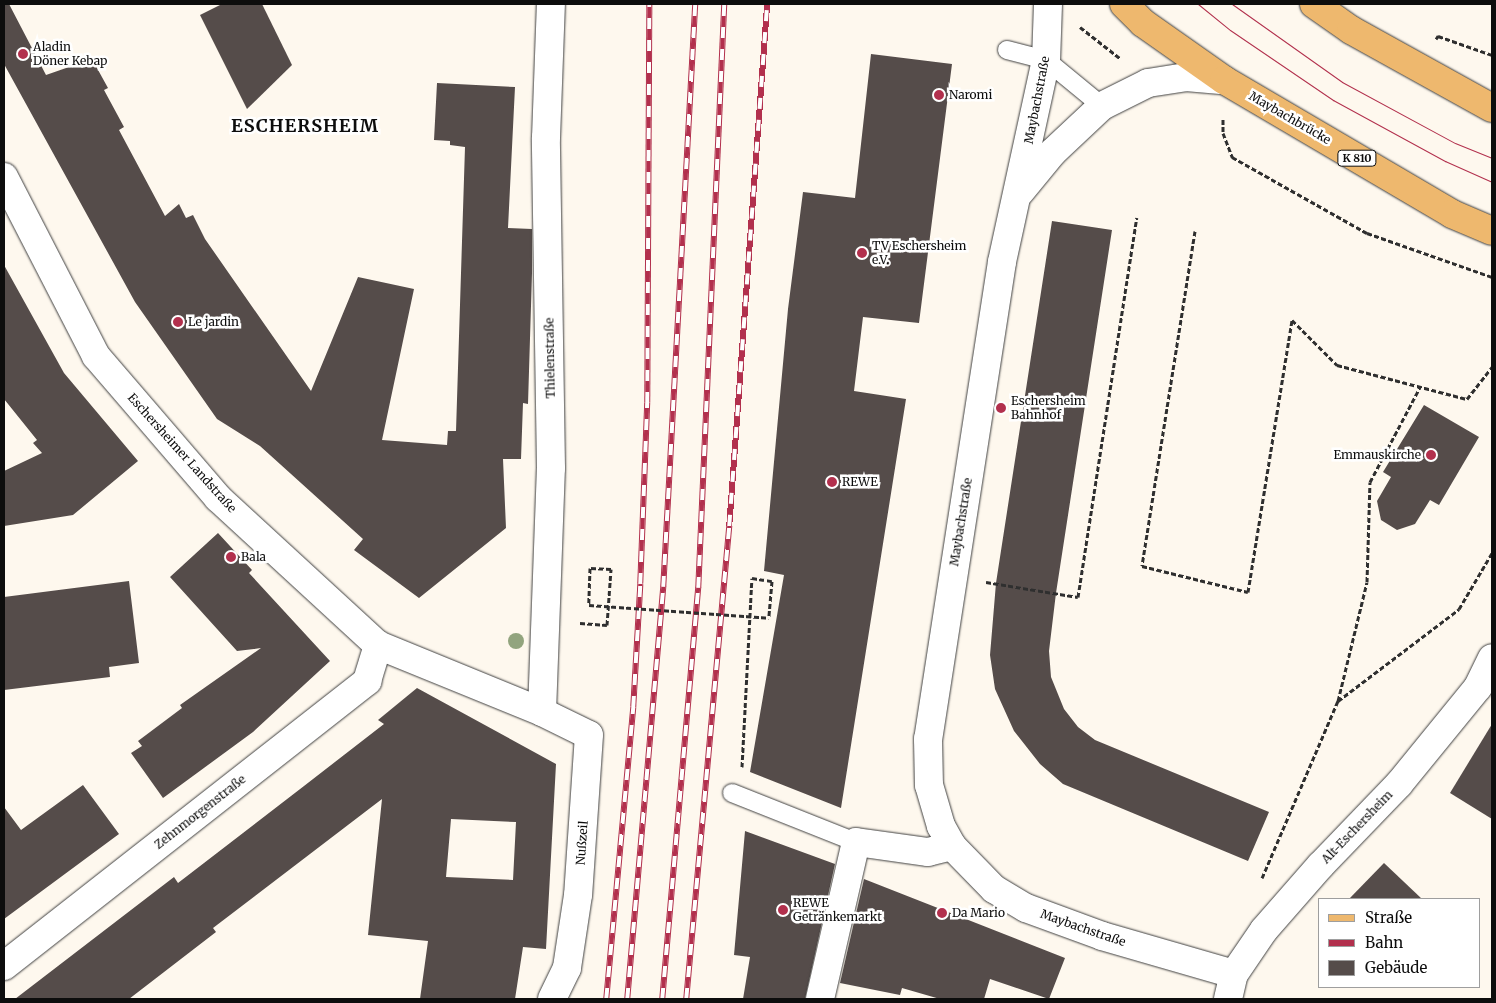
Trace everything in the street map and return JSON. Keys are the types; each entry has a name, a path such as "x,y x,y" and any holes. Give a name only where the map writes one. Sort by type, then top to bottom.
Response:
{"main road":[{"name":"Maybachbrücke","path":"1124,4 1143,22 1224,80 1452,214 1492,231"},
{"path":"1314,4 1351,30 1492,108"}],"street":[{"name":"Thielenstraße","path":"542,712 551,468 546,138 551,4"},
{"name":"Maybachstraße","path":"1048,4 1046,60 999,282 928,739 930,785 941,826 952,846 994,889 1026,908 1231,987"},
{"name":"Maybachstraße","path":"1018,195 1053,152 1102,106 1148,83 1186,77 1224,80"},
{"name":"Eschersheimer Landstraße","path":"4,177 96,356 218,498 378,645 542,712"},
{"name":"Zehnmorgenstraße","path":"4,966 366,681 378,645"},
{"name":"Alt-Eschersheim","path":"1231,987 1271,923 1405,776 1478,687 1492,658"},
{"name":"Nußzeil","path":"542,712 589,735 578,896 567,968 552,999"},
{"path":"820,999 856,842 928,852 952,846"}],"lane":[{"path":"1007,50 1046,60 1102,106"},
{"path":"732,793 856,842"}],"path":[{"path":"1073,22 1124,61"},
{"path":"1438,36 1492,55"},
{"path":"1223,133 1232,157 1367,233 1492,277"},
{"path":"986,582 1078,597 1137,218"},
{"path":"1195,231 1142,566 1248,592 1292,320 1337,365 1467,399 1492,367"},
{"path":"1262,878 1338,701 1367,582 1370,482 1420,387"},
{"path":"1338,701 1459,609 1492,553"},
{"path":"608,625 611,569 590,568 588,605 769,618 772,581 752,578 741,774"}],"building":[{"path":"4,4 9,4 46,75 92,59 108,88 104,90 124,127 119,130 165,216 179,204 186,218 193,215 205,239 311,391 358,277 414,289 382,440 447,445 448,431 456,431 465,147 450,145 450,141 434,140 437,83 515,87 508,228 532,229 532,273 528,404 523,403 521,459 503,459 506,528 419,598 354,550 363,539 260,446 217,419 135,302 4,64"},
{"path":"222,4 262,4 292,65 247,109 200,15"},
{"path":"871,54 952,64 919,323 863,317 854,391 906,399 841,808 750,772 784,575 764,571 788,309 803,192 855,198"},
{"path":"1052,221 1112,230 1056,593 1049,651 1051,677 1064,709 1078,727 1095,740 1269,812 1248,861 1063,784 1040,764 1014,731 995,689 990,655 996,583"},
{"path":"4,265 64,373 138,461 73,515 4,526 4,471 42,453 33,443 37,440 4,399"},
{"name":"Emmauskirche","path":"1424,405 1479,437 1439,505 1430,500 1415,524 1397,530 1381,520 1377,501 1391,477 1383,472"},
{"path":"218,533 252,570 249,573 330,661 253,732 163,798 131,753 142,746 138,741 182,708 180,705 261,648 237,651 170,577"},
{"path":"129,581 139,663 109,667 110,677 4,690 4,597"},
{"path":"417,688 556,764 546,949 523,947 515,999 420,999 428,941 368,935 382,799 213,928 216,932 129,999 15,999 174,877 178,883 384,724 378,720","holes":["451,819 516,822 513,880 446,877"]},
{"path":"1492,724 1492,819 1450,793"},
{"path":"83,785 119,834 4,919 4,807 21,830"},
{"name":"REWE Getränkemarkt","path":"745,831 835,864 805,999 743,999 750,957 734,955"},
{"path":"1384,863 1421,898 1350,898"},
{"path":"864,879 1065,958 1049,999 990,979 984,999 940,999 902,988 900,995 840,983"}],"tram line":[{"path":"1198,4 1230,30 1333,100 1445,161 1492,182"},
{"path":"1232,4 1342,82 1455,143 1492,158"}],"railway":[{"path":"606,999 633,707 640,584 647,403 649,4"},
{"path":"627,999 663,587 695,4"},
{"path":"662,999 698,588 724,4"},
{"path":"686,999 729,526 767,4"}],"place":[{"name":"Aladin Döner Kebap","path":"23,54"},
{"name":"Naromi","path":"939,95"},
{"name":"TV Eschersheim e.V.","path":"862,253"},
{"name":"Le jardin","path":"178,322"},
{"name":"Eschersheim Bahnhof","path":"1001,408"},
{"name":"Emmauskirche","path":"1431,455"},
{"name":"REWE","path":"832,482"},
{"name":"Bala","path":"231,557"},
{"name":"REWE Getränkemarkt","path":"783,910"},
{"name":"Da Mario","path":"942,913"}],"district":[{"name":"ESCHERSHEIM","path":"305,126"}]}
